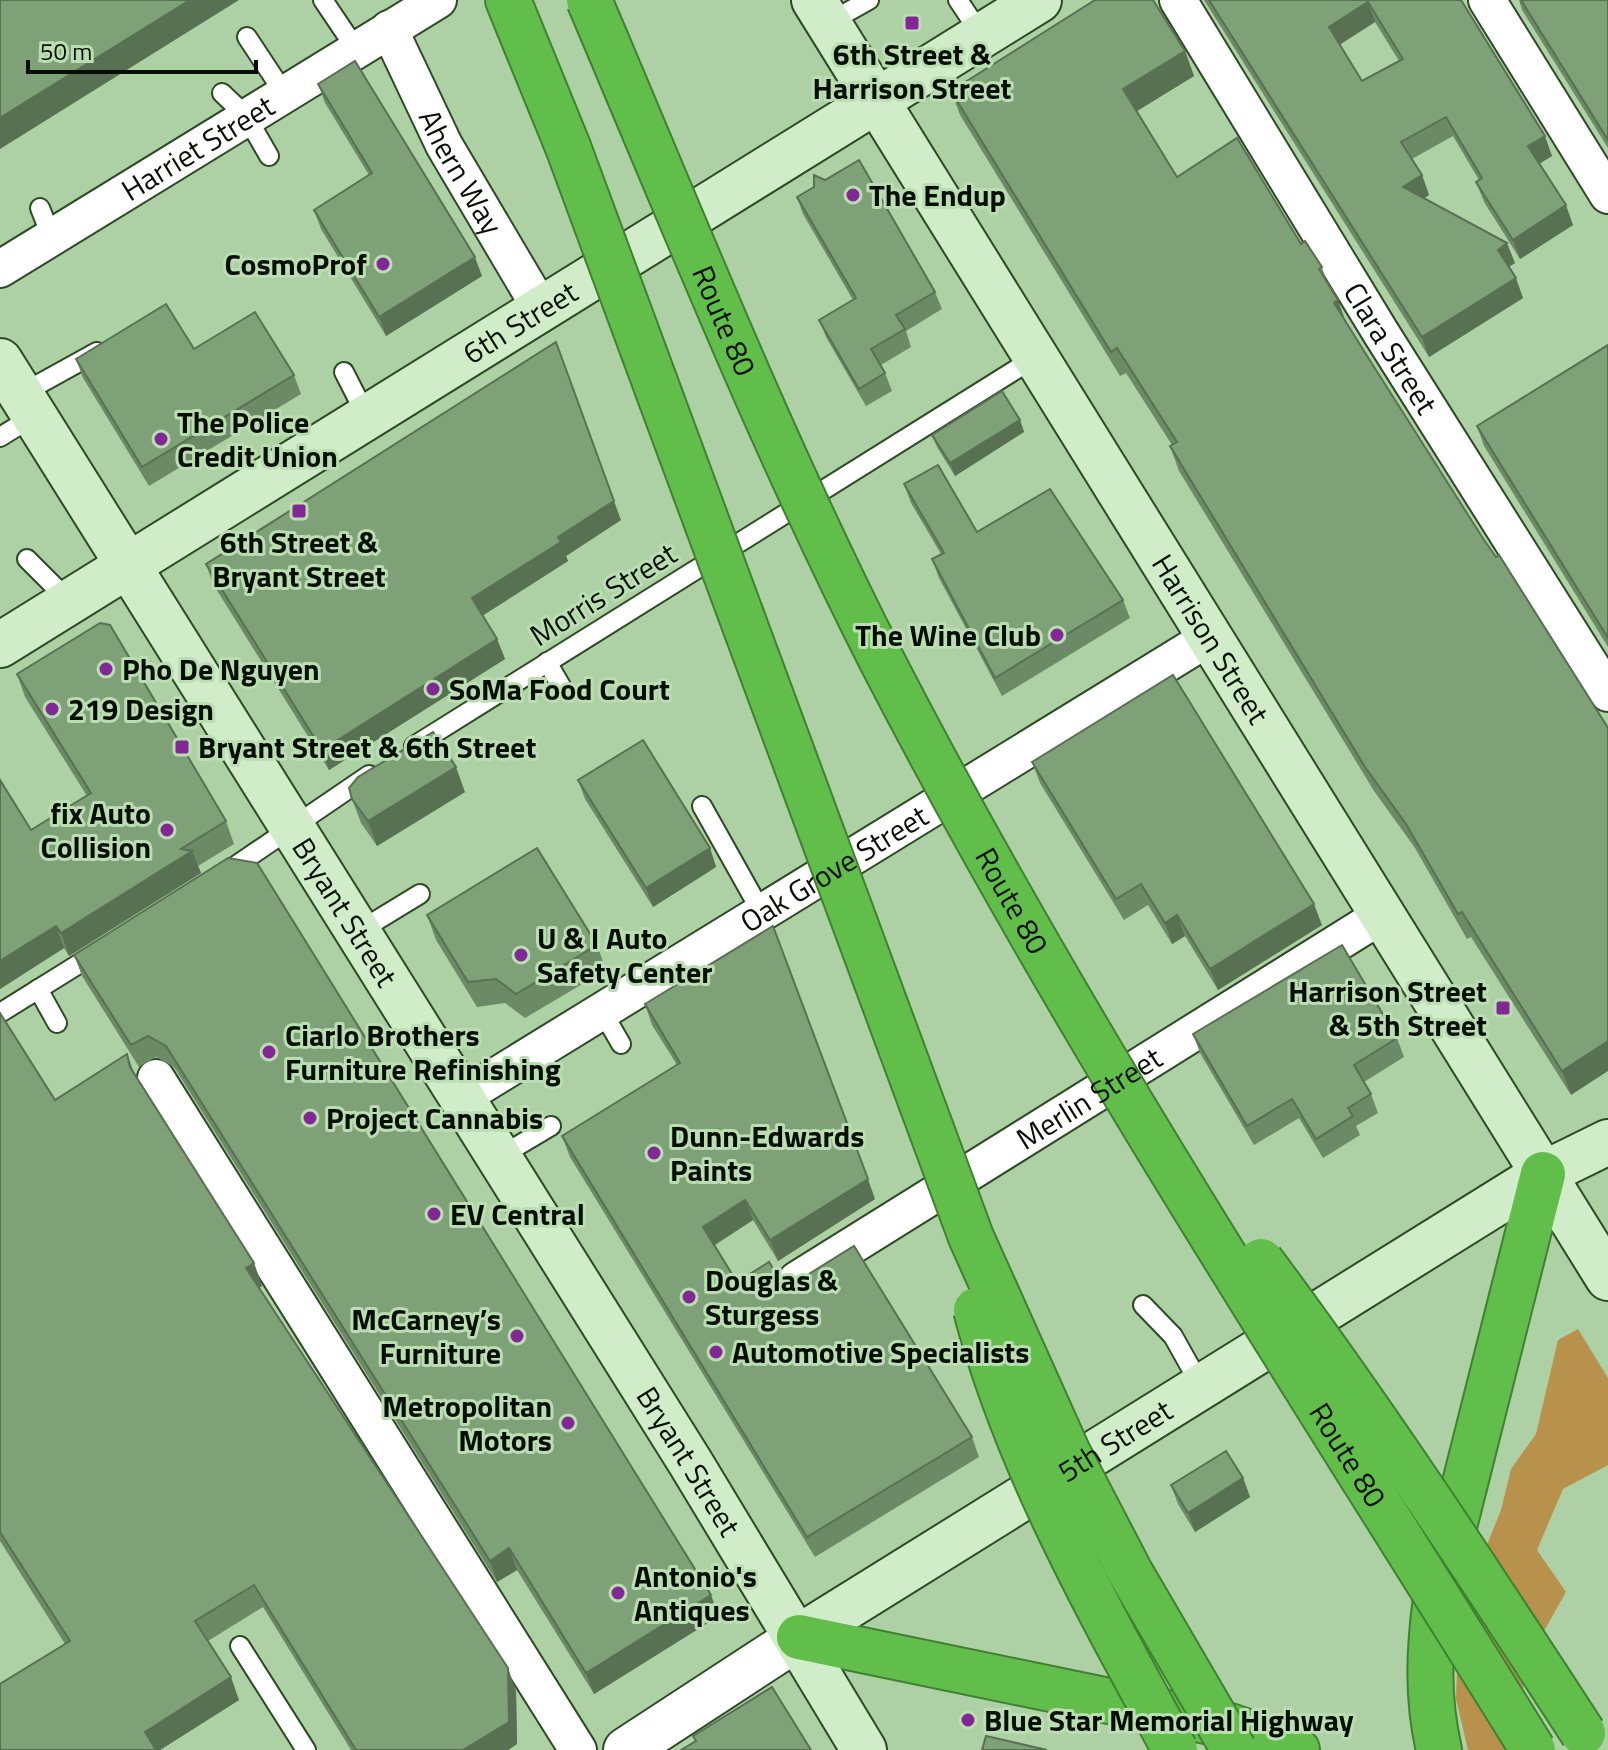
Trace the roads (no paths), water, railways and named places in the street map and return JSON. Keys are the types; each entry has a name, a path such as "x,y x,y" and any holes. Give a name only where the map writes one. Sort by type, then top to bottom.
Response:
{"highway":[{"path":"508,0 574,162 930,1133 976,1250 1068,1453 1130,1572 1234,1750"},
{"name":"Route 80","path":"589,0 764,415 821,537 946,780 1087,1029 1533,1750"},
{"path":"1087,1029 1335,1360 1595,1750"},
{"path":"930,1133 982,1330 1012,1419 1049,1506 1175,1750"},
{"path":"1439,1750 1432,1720 1428,1659 1436,1598 1543,1174"},
{"path":"799,1637 1230,1726 1297,1750"}],"main road":[{"name":"6th Street","path":"0,645 1039,0"},
{"name":"Harrison Street","path":"821,12 1608,1278"},
{"name":"Bryant Street","path":"14,402 127,566 496,1159 799,1637 864,1750"},
{"name":"5th Street","path":"799,1637 1543,1174 1608,1142"}],"street":[{"name":"Clara Street","path":"1178,0 1381,333 1608,693"},
{"path":"1487,0 1608,195"},
{"name":"Harriet Street","path":"0,269 46,222 234,104 284,93 415,10"},
{"name":"Ahern Way","path":"415,10 444,145 541,309"},
{"name":"Oak Grove Street","path":"459,1099 1210,637"},
{"name":"Merlin Street","path":"797,1280 1382,915"},
{"path":"156,1078 578,1750"},
{"name":"5th Street","path":"626,1750 799,1637"}],"lane":[{"path":"323,0 356,49"},
{"path":"821,12 869,0"},
{"path":"958,0 982,36"},
{"path":"247,37 284,93"},
{"path":"234,104 269,156"},
{"path":"14,402 113,342"},
{"name":"Morris Street","path":"214,880 397,757 1036,357"},
{"path":"344,372 367,417"},
{"path":"27,559 70,602"},
{"path":"547,662 561,686"},
{"path":"702,806 762,913"},
{"path":"356,933 420,894"},
{"path":"0,1013 119,939"},
{"path":"38,989 57,1023"},
{"path":"602,1011 621,1044"},
{"path":"496,1159 551,1126"},
{"path":"1143,1305 1173,1336 1201,1386"},
{"path":"240,1646 306,1750"}],"place":[{"name":"6th Street & Harrison Street","path":"912,23"},
{"name":"The Endup","path":"853,195"},
{"name":"CosmoProf","path":"383,264"},
{"name":"The Police Credit Union","path":"161,439"},
{"name":"6th Street & Bryant Street","path":"299,511"},
{"name":"The Wine Club","path":"1057,635"},
{"name":"Pho De Nguyen","path":"106,669"},
{"name":"SoMa Food Court","path":"433,689"},
{"name":"219 Design","path":"52,709"},
{"name":"Bryant Street & 6th Street","path":"182,747"},
{"name":"fix Auto Collision","path":"167,830"},
{"name":"U & I Auto Safety Center","path":"521,955"},
{"name":"Harrison Street & 5th Street","path":"1503,1008"},
{"name":"Ciarlo Brothers Furniture Refinishing","path":"269,1052"},
{"name":"Project Cannabis","path":"310,1118"},
{"name":"Dunn-Edwards Paints","path":"654,1153"},
{"name":"EV Central","path":"434,1214"},
{"name":"Douglas & Sturgess","path":"689,1297"},
{"name":"McCarney’s Furniture","path":"517,1336"},
{"name":"Automotive Specialists","path":"716,1352"},
{"name":"Metropolitan Motors","path":"568,1423"},
{"name":"Antonio's Antiques","path":"618,1593"},
{"name":"Blue Star Memorial Highway","path":"968,1720"}]}
